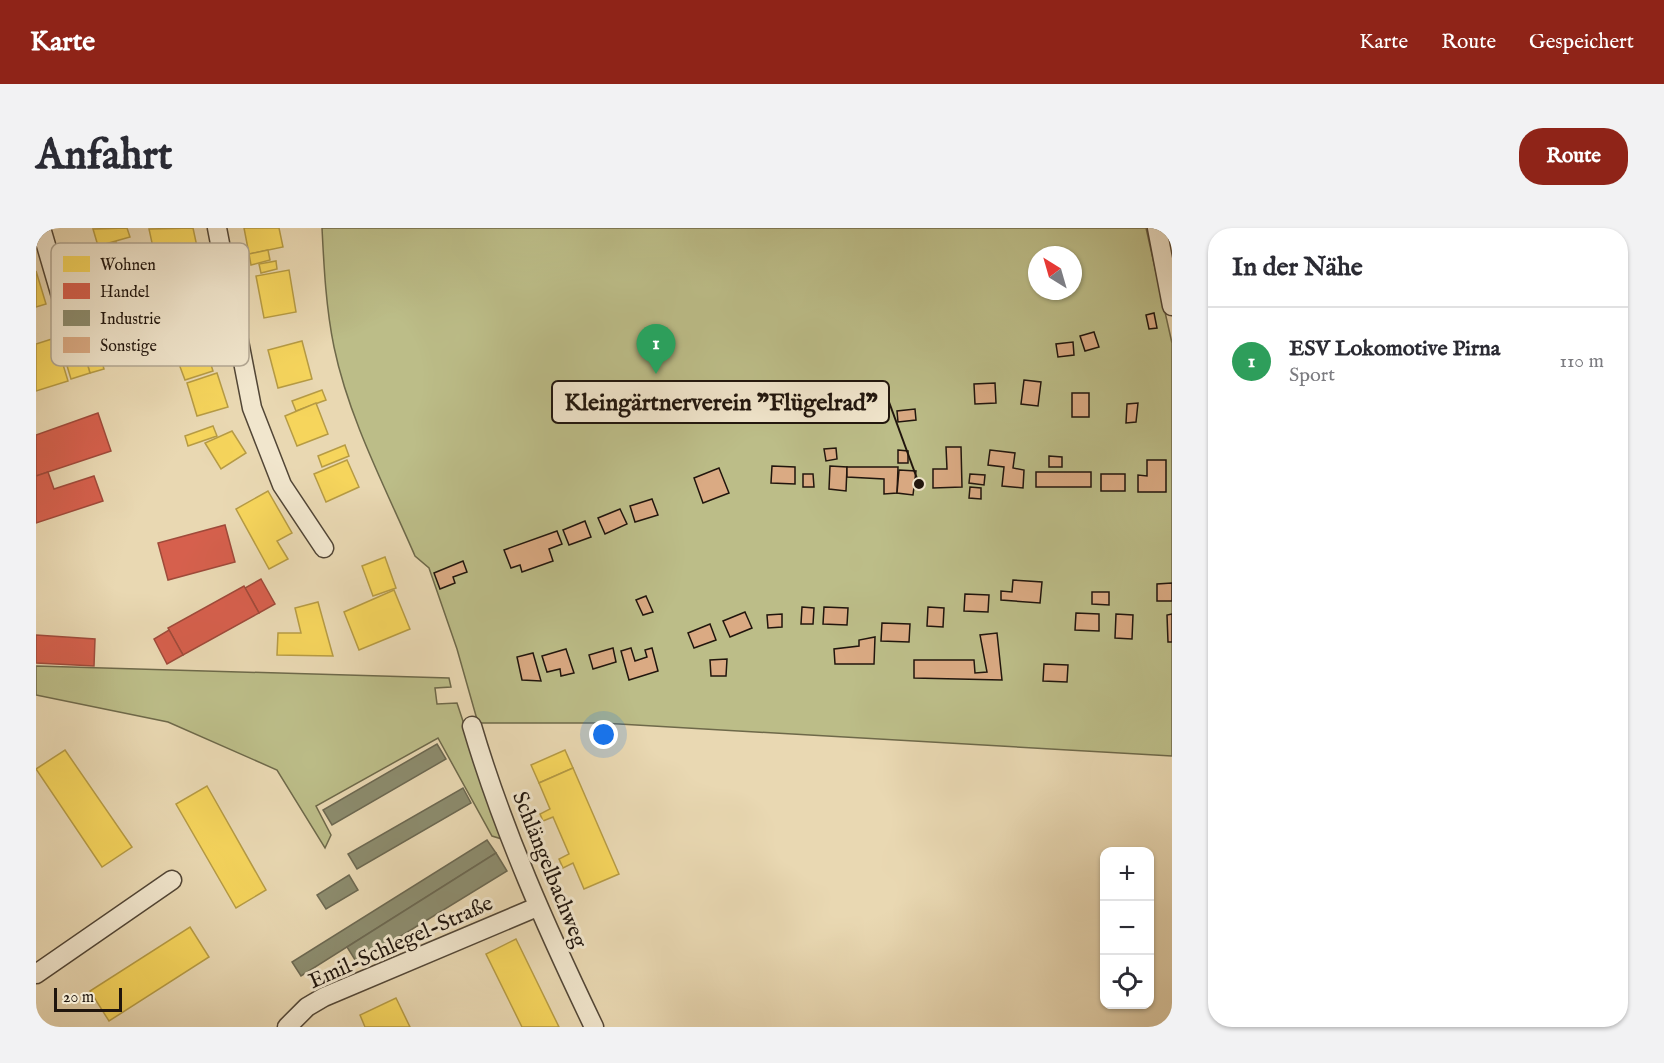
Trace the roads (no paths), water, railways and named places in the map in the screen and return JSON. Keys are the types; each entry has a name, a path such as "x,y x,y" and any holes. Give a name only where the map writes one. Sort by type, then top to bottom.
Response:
{"street":[{"path":"41,228 51,264"},
{"path":"217,228 220,243"},
{"path":"1157,228 1172,306"},
{"path":"244,366 252,408 282,484 324,548"},
{"name":"Schlängelbachweg","path":"472,726 512,845 537,908 594,1027"},
{"path":"36,974 172,880"},
{"name":"Emil-Schlegel-Straße","path":"287,1027 308,1007 324,997 537,908"}],"place":[{"name":"ESV Lokomotive Pirna","path":"656,374"},
{"name":"Kleingärtnerverein \"Flügelrad\"","path":"919,484"}]}
